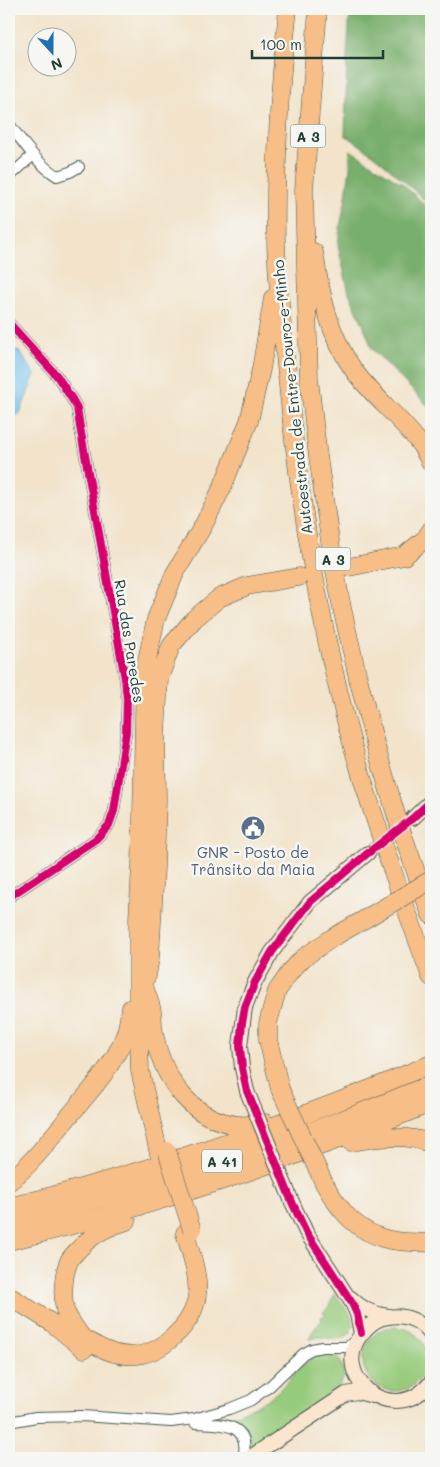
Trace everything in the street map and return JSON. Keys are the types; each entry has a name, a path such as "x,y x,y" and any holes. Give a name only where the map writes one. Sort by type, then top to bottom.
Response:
{"highway":[{"name":"Autoestrada de Entre-Douro-e-Minho","path":"288,9 278,121 276,260 297,467 310,556 325,635 344,713 373,815 431,977"},
{"name":"Autoestrada de Entre-Douro-e-Minho","path":"318,9 304,190 309,378 317,450 332,555 350,644 376,747 397,818 431,915"},
{"path":"304,190 321,289 325,307 336,337 355,371 418,440 431,463"},
{"path":"158,1201 141,1215 105,1228 89,1238 69,1260 63,1281 65,1311 81,1337 109,1353 137,1356 151,1353 164,1346 183,1329 195,1308 198,1293 197,1275 188,1231 163,1153 140,1071 138,966 145,669 156,619 175,573 203,526 222,488 249,421 273,304 276,260"},
{"path":"349,567 404,556 425,539 431,530"},
{"path":"163,1153 148,1069 145,1033 145,989 150,958 155,867 156,735 159,679 171,646 194,619 219,598 247,586 299,577"},
{"path":"431,880 332,938 303,958 277,990 268,1022 268,1040 280,1090 336,1204 362,1229 379,1237 431,1243"},
{"path":"9,1182 43,1149 105,1074 126,1034 138,966"},
{"path":"145,989 152,1010 155,1038 162,1064 177,1089 195,1107 215,1119 240,1125 275,1122 312,1113"},
{"path":"9,1207 150,1168 232,1141 312,1113 431,1064"},
{"name":"A 41","path":"9,1223 114,1194 222,1161 320,1128 431,1084"},
{"name":"A 41","path":"9,1241 158,1201 249,1172 316,1148 431,1102"},
{"path":"316,1148 392,1137 424,1140 431,1144"},
{"path":"9,1296 52,1323 99,1361 137,1366 153,1361 169,1354 187,1338 202,1314 208,1291 208,1273 188,1231"}],"street":[{"path":"9,124 33,155 50,172 57,176 79,167"},
{"path":"9,176 33,155"},
{"name":"Rua das Paredes","path":"9,323 56,376 77,408 125,680 127,713 124,749 114,811 109,825 96,840 9,897"},
{"path":"413,818 431,801"},
{"path":"338,1398 350,1384 354,1367 354,1352 359,1338 357,1314 311,1240 292,1202 247,1091 240,1046 245,1007 255,982 272,952 310,902 368,853"},
{"path":"345,1292 362,1308 379,1315 412,1319 431,1335"},
{"path":"171,1422 194,1420 251,1400 270,1386 303,1354 322,1346 346,1347 359,1338 376,1321 394,1316"},
{"path":"332,1347 350,1356 360,1382 376,1396"},
{"path":"249,1458 346,1394 357,1392 388,1401 401,1401 414,1397 425,1390 431,1382"},
{"path":"9,1422 36,1417 82,1416 218,1424 231,1426 239,1432 245,1447 243,1458"}],"green space":[{"path":"350,9 431,9 431,206 379,160 345,135"},
{"path":"350,150 403,184 431,211 431,409 372,349 349,293 338,246 350,168"},
{"path":"335,1294 350,1314 353,1324 350,1333 344,1338 321,1337 309,1339 315,1327 322,1321 321,1317 326,1315 323,1312 328,1308"},
{"path":"389,1327 401,1327 418,1336 425,1347 427,1359 425,1371 418,1382 401,1391 389,1391 377,1386 368,1377 363,1365 363,1353 368,1341 377,1332"},
{"path":"319,1355 338,1358 343,1370 341,1383 327,1396 252,1445 244,1426 237,1421 226,1418 267,1400 284,1386 305,1363"}],"water":[{"path":"18,350 35,374 20,413 17,416 13,415 9,377 9,354 12,351"}],"tunnel":[{"path":"368,853 407,823"}],"cycle path":[{"path":"9,323 57,376 77,408 127,699 126,732 114,811 109,825 96,839 9,897"},
{"path":"361,1333 357,1314 352,1303 306,1232 247,1091 240,1046 242,1023 245,1007 255,982 272,952 310,902 413,818 431,801"}],"place":[{"name":"GNR - Posto de Trânsito da Maia","path":"253,828"}]}
